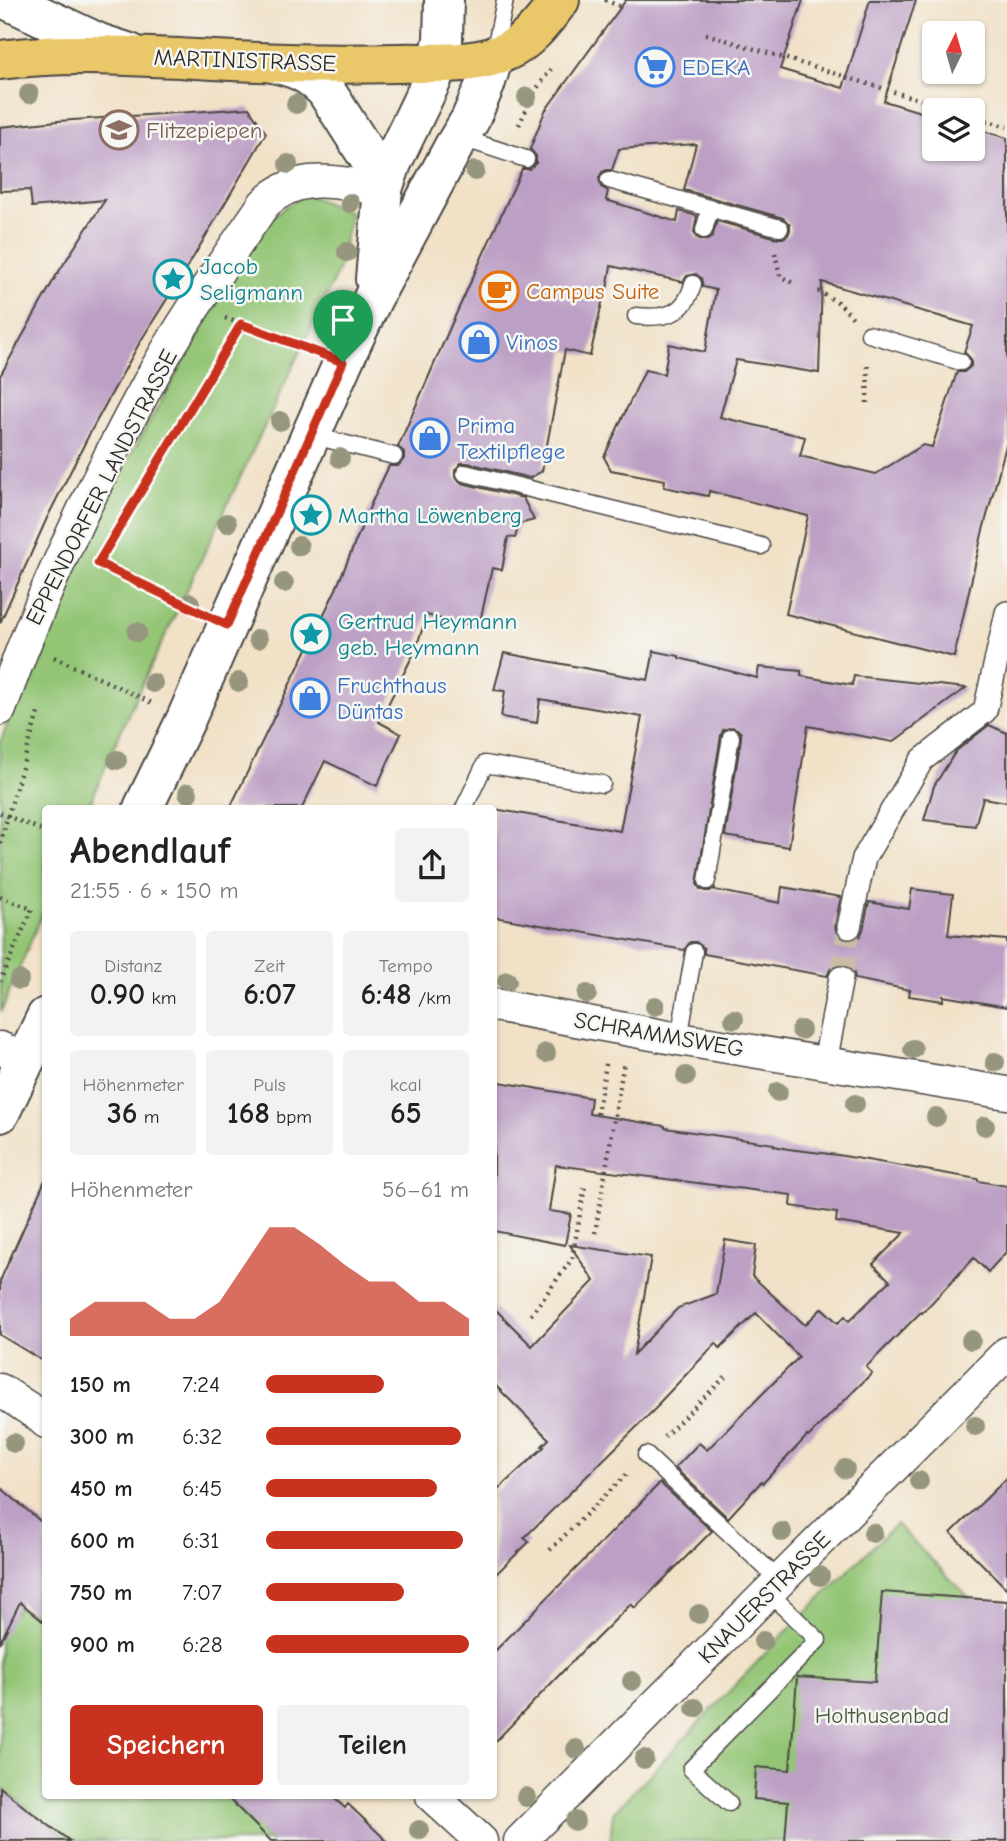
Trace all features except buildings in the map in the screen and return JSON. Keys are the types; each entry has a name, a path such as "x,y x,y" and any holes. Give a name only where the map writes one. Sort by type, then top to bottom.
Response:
{"main road":[{"path":"494,56 508,51 530,36 560,0"},
{"path":"0,60 84,54 145,57"},
{"name":"MARTINISTRASSE","path":"145,57 273,63 475,61 494,56"}],"street":[{"name":"MARTINISTRASSE","path":"7,0 99,43 145,57"},
{"path":"373,298 383,189 438,62 443,40 445,1"},
{"path":"144,805 186,719 343,362 373,298 458,137 470,120 494,56"},
{"path":"273,63 305,73 326,91 377,171 383,189"},
{"name":"EPPENDORFER LANDSTRASSE","path":"0,709 23,644 67,544 149,382 194,307 264,205 281,190 303,182 318,181 383,189"},
{"path":"849,927 864,858 922,760 985,711 1007,613"},
{"path":"825,1062 841,978"},
{"name":"SCHRAMMSWEG","path":"497,1006 679,1039 1007,1093"},
{"path":"0,1113 12,1053 42,1021"},
{"name":"KNAUERSTRASSE","path":"520,1841 1007,1353"},
{"path":"0,1390 42,1418"},
{"path":"435,1799 481,1841"}],"lane":[{"path":"494,56 505,0"},
{"path":"458,137 526,159"},
{"path":"609,180 780,228"},
{"path":"705,230 710,209"},
{"path":"636,316 653,318 682,308 690,296 693,284"},
{"path":"869,334 961,362"},
{"path":"310,435 394,456"},
{"path":"465,473 761,546"},
{"path":"706,881 732,737"},
{"path":"465,805 485,764 602,784"},
{"path":"679,1039 694,952"},
{"path":"646,1455 775,1587 818,1640 691,1769 729,1803"}],"path":[{"path":"605,0 621,7"},
{"path":"706,34 922,100"},
{"path":"985,120 1007,127"},
{"path":"780,228 775,253 780,276 793,283"},
{"path":"818,291 839,303 869,334 867,403"},
{"path":"98,563 241,324 343,362"},
{"path":"67,544 98,563 227,625"},
{"path":"23,644 186,719"},
{"path":"54,657 60,645"},
{"path":"0,843 38,710"},
{"path":"0,813 42,830"},
{"path":"0,897 32,909 0,979"},
{"path":"597,1114 621,1029"},
{"path":"595,1233 621,1029"},
{"path":"531,1315 572,1259 585,1186"}],"green space":[{"path":"305,194 351,213 338,271 130,710 89,805 42,805 42,914 1,1012 0,742 84,536 264,222"},
{"name":"Holthusenbad","path":"896,1524 1007,1636 1007,1841 610,1841 613,1813 784,1634"},
{"path":"0,1607 15,1613 18,1608 42,1617 42,1799 229,1799 272,1841 70,1841 0,1787"}],"tunnel":[{"path":"841,978 849,927"}],"place":[{"name":"EDEKA","path":"655,67"},
{"name":"Flitzepiepen","path":"119,130"},
{"name":"Jacob Seligmann","path":"173,279"},
{"name":"Campus Suite","path":"499,291"},
{"name":"Vinos","path":"479,342"},
{"name":"Prima Textilpflege","path":"430,438"},
{"name":"Martha Löwenberg","path":"311,515"},
{"name":"Gertrud Heymann geb. Heymann","path":"311,634"},
{"name":"Fruchthaus Düntas","path":"310,698"}],"route":[{"path":"241,324 343,362 227,625 98,563 241,324"}]}
